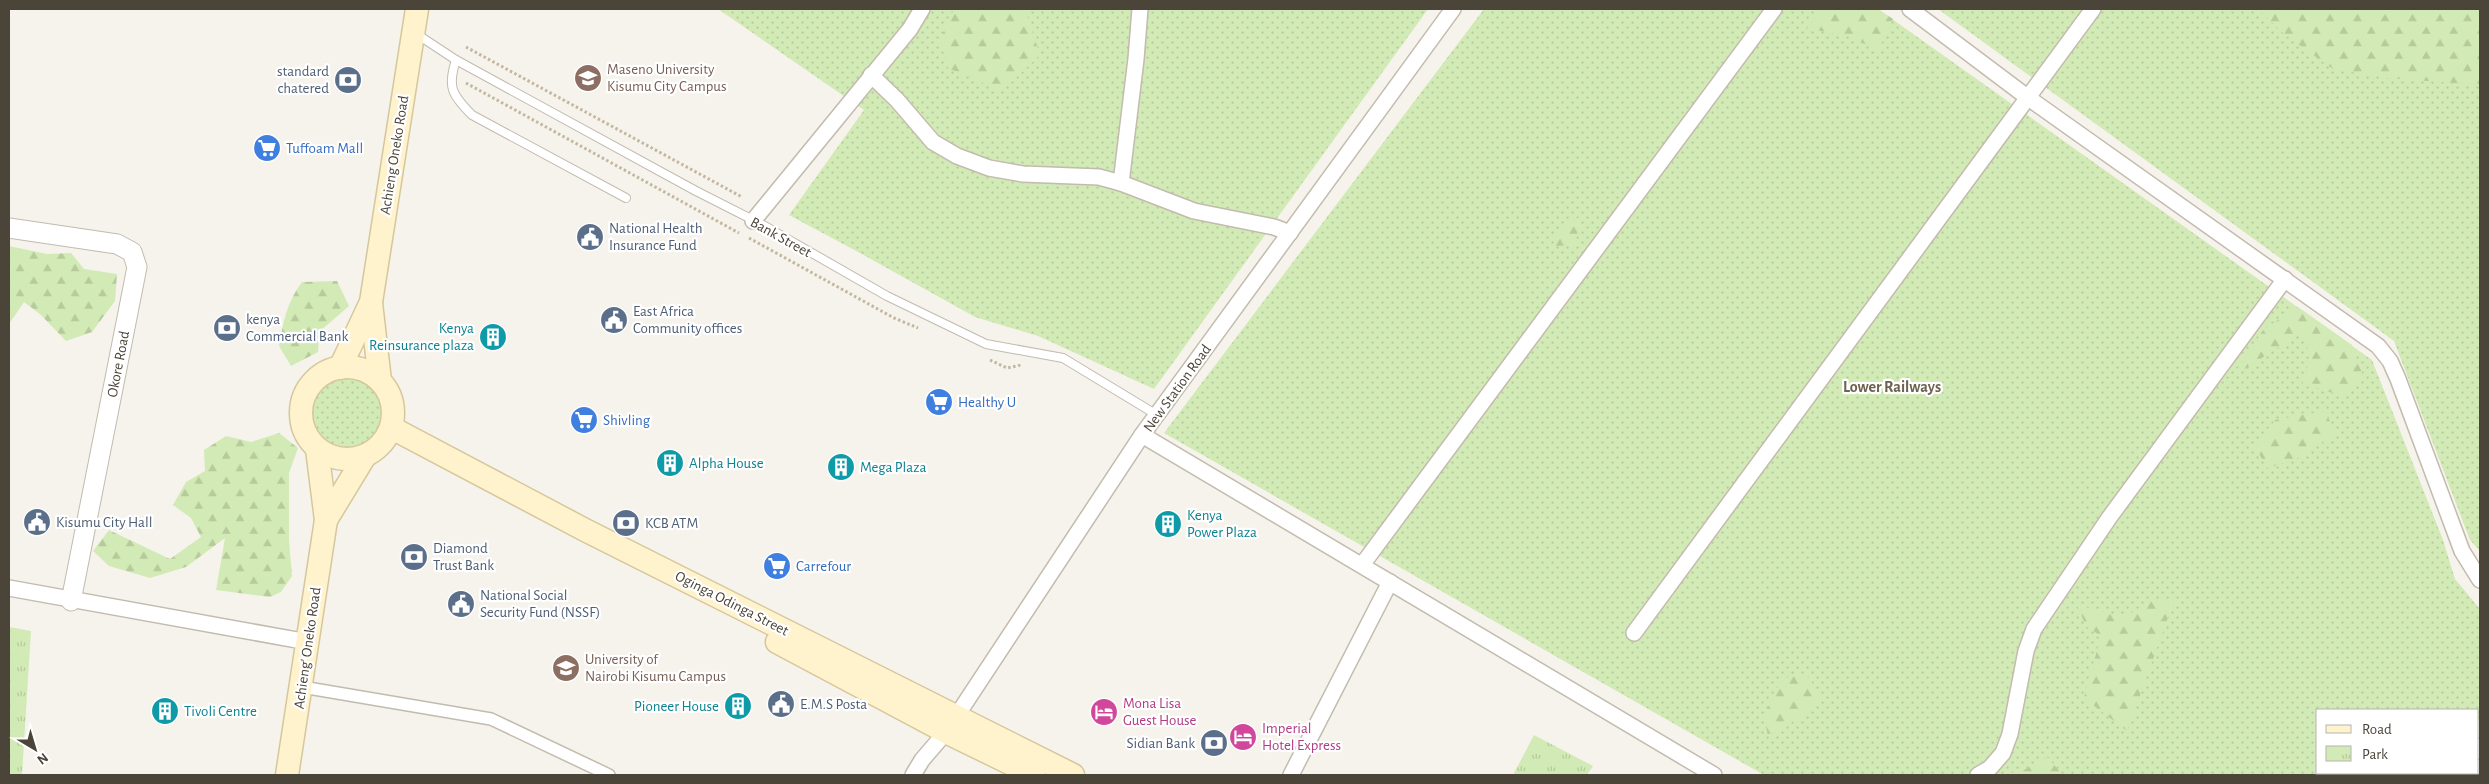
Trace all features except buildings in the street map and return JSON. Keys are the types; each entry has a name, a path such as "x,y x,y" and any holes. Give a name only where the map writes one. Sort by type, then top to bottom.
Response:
{"main road":[{"name":"Achieng Oneko Road","path":"340,368 370,302 417,9"},
{"name":"Achieng Oneko Road","path":"370,302 380,381"},
{"path":"340,368 354,368 368,372 380,381 388,392 393,406 389,434 365,456 353,459 340,459 317,448 307,437 302,423 303,401 314,382 326,372 340,368"},
{"name":"Oginga Odinga Street","path":"389,434 585,530 950,724 1034,775"},
{"name":"Achieng' Oneko Road","path":"287,775 302,687 326,520 317,448"},
{"name":"Achieng' Oneko Road","path":"326,520 365,456"},
{"name":"Oginga Odinga Street","path":"950,724 1073,775"}],"street":[{"path":"753,221 910,29 922,9"},
{"path":"1121,183 1136,60 1140,9"},
{"name":"New Station Road","path":"913,775 922,760 950,724 1142,435 1453,9"},
{"path":"1362,565 1774,9"},
{"path":"1910,9 2026,97 2378,346 2390,361 2462,551 2480,580"},
{"path":"1634,633 2026,97 2093,9"},
{"path":"871,75 898,100 933,142 957,156 989,168 1023,174 1099,177 1121,183 1194,212 1274,227 1290,233"},
{"name":"Okore Road","path":"9,228 117,244 132,252 138,267 72,601"},
{"path":"1978,775 1990,768 2003,753 2010,734 2026,651 2034,629 2109,518 2285,279"},
{"path":"1142,435 1714,775"},
{"path":"1292,775 1390,582"},
{"path":"9,588 72,601 308,642"},
{"path":"302,687 491,719 609,775"}],"lane":[{"name":"Bank Street","path":"414,32 456,60 888,296 986,344 1063,358 1157,415"},
{"path":"456,60 451,75 451,89 459,102 472,115 626,198"}],"path":[{"path":"458,44 764,209"}],"green space":[{"path":"718,9 1428,9 1154,389 1038,336 975,317 789,215 864,110"},
{"path":"954,9 1025,9 1040,55 1002,91 948,68 940,40"},
{"path":"1484,9 1878,9 2372,360 2443,540 2455,579 2480,609 2480,717 2479,719 2479,709 2316,709 2316,774 2450,775 1764,775 1164,433"},
{"path":"1822,9 1878,9 1893,19 1878,50 1850,37 1807,28"},
{"path":"1938,9 2480,9 2480,551 2470,540 2394,341"},
{"path":"2258,9 2480,9 2480,85 2388,78 2333,69 2284,34"},
{"path":"1581,217 1575,245 1553,246 1561,224"},
{"path":"9,246 47,254 71,253 84,269 117,274 115,301 92,332 66,341 41,315 24,302 9,324"},
{"path":"337,281 349,306 319,332 318,352 291,366 279,346 284,320 293,297 302,282"},
{"path":"2298,307 2352,345 2363,376 2345,397 2302,383 2311,356 2301,333 2232,377 2264,329"},
{"path":"348,371 370,378 384,393 388,410 386,426 378,440 365,450 349,454 331,449 313,434 306,419 308,402 316,388 330,377"},
{"path":"2325,411 2336,434 2294,460 2267,468 2256,448 2275,420"},
{"path":"279,433 298,448 289,473 289,540 292,576 281,592 270,597 216,590 225,538 186,567 150,578 109,566 93,551 109,530 170,559 201,537 191,518 173,505 186,482 205,471 204,450 226,436 251,442"},
{"path":"2153,600 2174,601 2127,731 2084,698 2101,636 2086,626 2077,605 2125,617"},
{"path":"9,627 31,631 22,775 9,775"},
{"path":"1805,673 1822,697 1808,713 1768,736 1764,716 1781,679"},
{"path":"1534,735 1593,766 1587,775 1513,775"},
{"path":"2047,757 2063,775 2002,775 2024,770"}],"place":[{"name":"Maseno University Kisumu City Campus","path":"588,78"},
{"name":"standard chatered","path":"348,80"},
{"name":"Tuffoam Mall","path":"267,148"},
{"name":"National Health Insurance Fund","path":"590,237"},
{"name":"East Africa Community offices","path":"614,320"},
{"name":"kenya Commercial Bank","path":"227,328"},
{"name":"Kenya Reinsurance plaza","path":"493,337"},
{"name":"Healthy U","path":"939,402"},
{"name":"Shivling","path":"584,420"},
{"name":"Alpha House","path":"670,463"},
{"name":"Mega Plaza","path":"841,467"},
{"name":"Kisumu City Hall","path":"37,522"},
{"name":"KCB ATM","path":"626,523"},
{"name":"Kenya Power Plaza","path":"1168,524"},
{"name":"Diamond Trust Bank","path":"414,557"},
{"name":"Carrefour","path":"777,566"},
{"name":"National Social Security Fund (NSSF)","path":"461,604"},
{"name":"University of Nairobi Kisumu Campus","path":"566,668"},
{"name":"E.M.S Posta","path":"781,704"},
{"name":"Pioneer House","path":"738,706"},
{"name":"Tivoli Centre","path":"165,711"},
{"name":"Mona Lisa Guest House","path":"1104,712"},
{"name":"Imperial Hotel Express","path":"1243,737"},
{"name":"Sidian Bank","path":"1214,743"}],"district":[{"name":"Lower Railways","path":"1892,386"}]}
